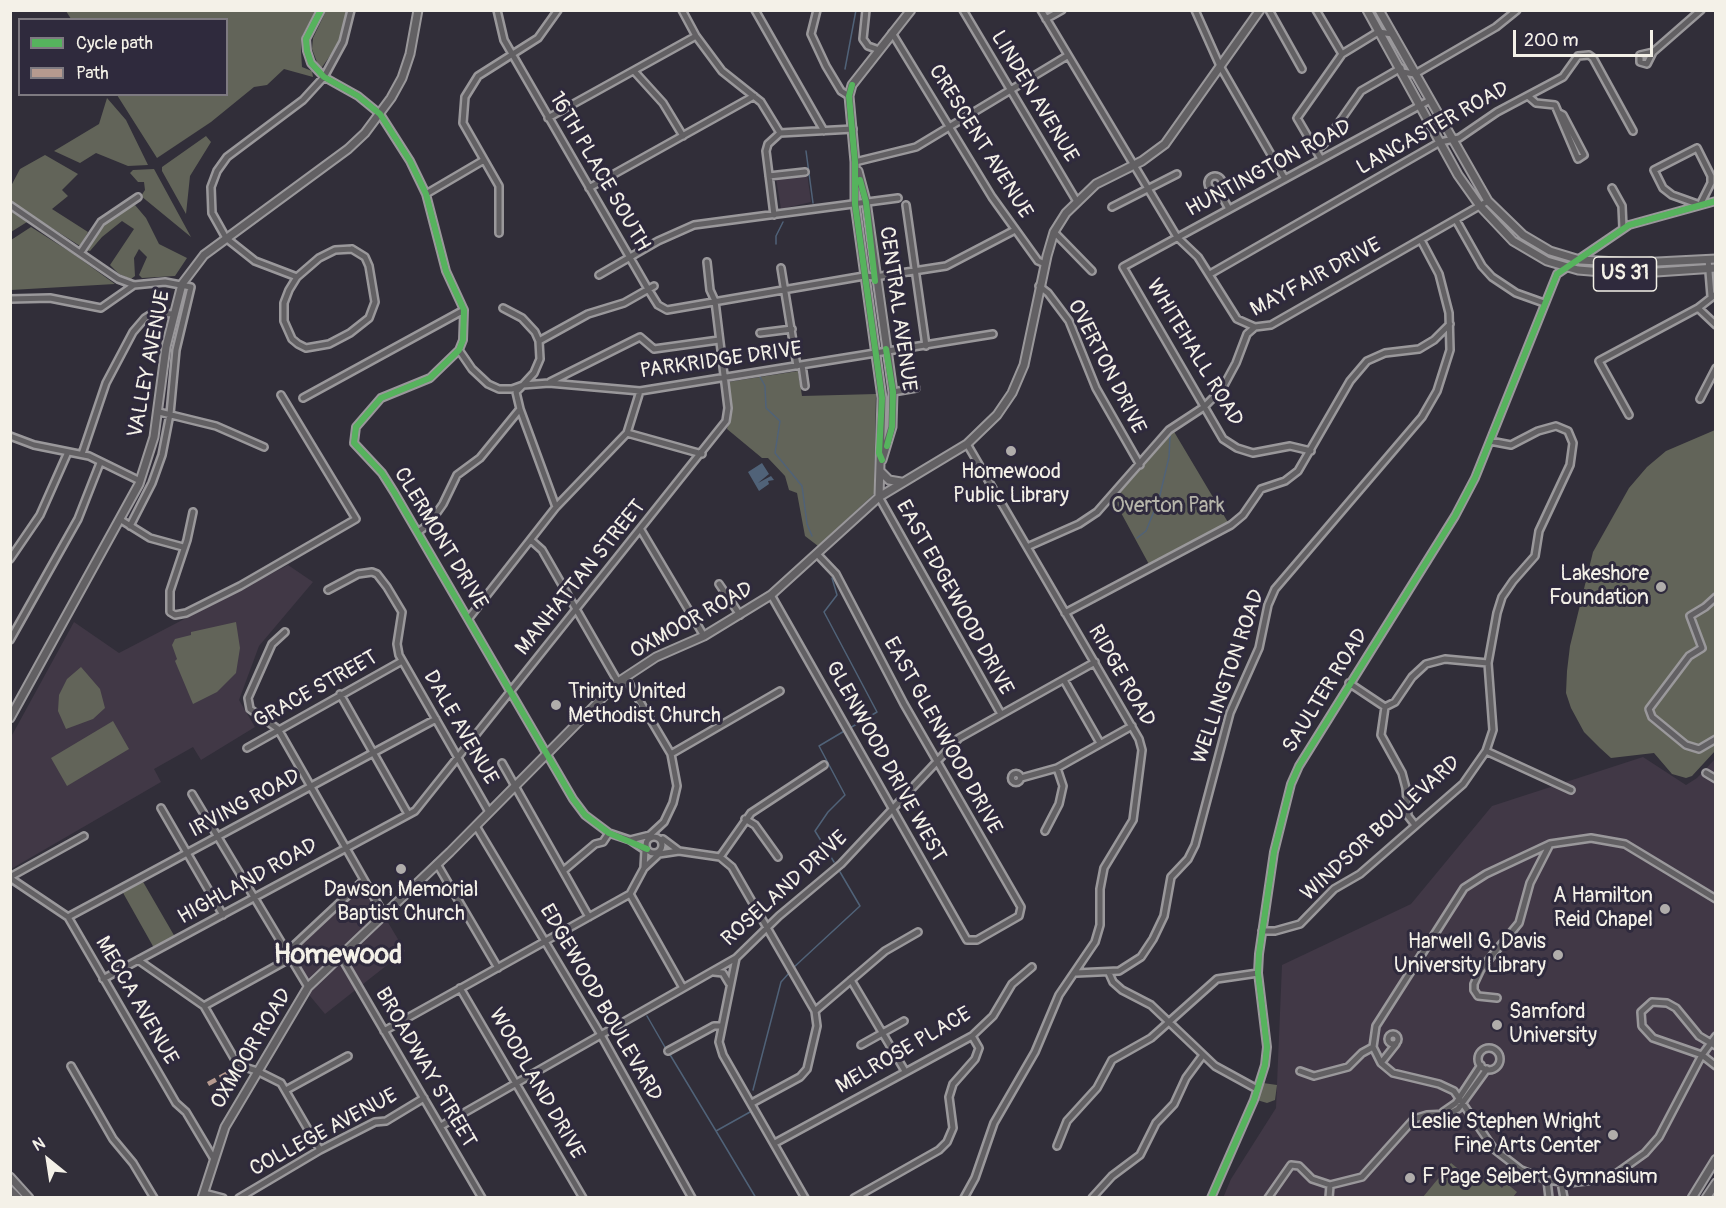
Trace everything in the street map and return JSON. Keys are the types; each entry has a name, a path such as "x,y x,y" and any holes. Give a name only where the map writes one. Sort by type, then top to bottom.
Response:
{"main road":[{"name":"VALLEY AVENUE","path":"10,718 121,520 140,481 159,412 166,347 182,284 204,255 348,149 380,114 391,98 408,62 418,10"},
{"path":"879,50 911,10"},
{"name":"OXMOOR ROAD","path":"203,1195 225,1127 308,987 476,826 618,681 656,657 704,636 771,595 879,497 967,444 997,415 1012,393 1024,365 1039,286 1054,232 1076,200 1096,184 1132,166 1165,144 1260,10"},
{"name":"US 31","path":"1367,10 1440,142 1480,206 1513,240 1535,255 1564,267 1620,274 1713,269"},
{"name":"US 31","path":"1379,10 1488,201 1511,226 1535,243 1580,260 1637,262 1713,260"},
{"name":"CENTRAL AVENUE","path":"879,50 852,85 849,96 855,162 855,204 882,398 879,453 882,460"},
{"name":"CENTRAL AVENUE","path":"855,162 866,202 893,392 892,427 882,460 879,497"},
{"path":"881,472 889,480 904,482"},
{"path":"1692,1197 1716,1159"},
{"path":"10,1177 29,1197"},
{"path":"1706,1197 1716,1183"},
{"path":"10,1190 18,1197"}],"street":[{"path":"321,10 306,39 307,51 318,72 358,96 380,114 410,160 426,194 446,271 464,310 463,340 459,350"},
{"path":"297,277 255,261 226,238 217,223 211,204 211,186 217,171 239,147 303,100 324,77 343,42 351,10"},
{"name":"16TH PLACE SOUTH","path":"497,10 501,33 512,55 589,188 651,288 658,305 675,311 715,301"},
{"path":"499,234 499,186 463,123 465,97 478,76 538,39 558,10"},
{"path":"682,10 696,36 722,70 761,102 780,133"},
{"path":"755,10 824,131"},
{"path":"817,10 811,34 826,66 842,91 849,96"},
{"path":"866,10 863,39 868,46 879,50"},
{"name":"LINDEN AVENUE","path":"963,10 1076,200"},
{"path":"1041,10 1132,166 1177,237 1193,250 1210,274 1228,307 1245,324 1255,327"},
{"path":"1046,19 1062,10"},
{"path":"1195,10 1220,66 1285,179"},
{"path":"1269,10 1302,69"},
{"path":"1316,10 1342,54"},
{"path":"1411,89 1415,74 1496,27 1517,10"},
{"path":"1653,52 1701,10"},
{"path":"1321,159 1297,118 1342,54 1378,32 1383,18"},
{"path":"1378,32 1393,34"},
{"name":"CRESCENT AVENUE","path":"892,33 992,197 1038,261 1045,264"},
{"path":"548,118 696,36"},
{"name":"LANCASTER ROAD","path":"1210,274 1440,142 1452,140 1478,128 1497,112 1563,77 1578,56 1589,55 1593,58 1634,131"},
{"path":"855,162 911,150 1067,56"},
{"path":"1316,150 1324,144 1360,91 1401,70 1415,74"},
{"path":"634,71 663,104 683,136"},
{"path":"589,188 754,96"},
{"path":"1528,96 1536,103 1555,105 1559,113 1563,115 1570,134"},
{"name":"HUNTINGTON ROAD","path":"1123,267 1430,100"},
{"path":"774,215 768,144 780,133 853,129"},
{"path":"1697,148 1711,176 1711,183 1700,205 1672,195 1663,188 1654,170 1697,148"},
{"path":"426,194 484,160"},
{"path":"769,176 805,172"},
{"path":"1112,207 1177,174"},
{"path":"1612,188 1622,206 1623,228"},
{"path":"1218,189 1229,209"},
{"path":"81,252 101,222 138,197"},
{"path":"598,275 630,256 694,225 898,198"},
{"name":"MAYFAIR DRIVE","path":"1027,547 1091,516 1140,465 1169,430 1204,408 1222,389 1236,363 1247,334 1255,327 1271,325 1488,201"},
{"path":"1564,267 1580,260 1623,228 1645,218 1716,201"},
{"path":"10,205 118,279 134,285 182,284 191,287 176,350 170,414 162,455 152,483 130,526"},
{"path":"906,205 926,346"},
{"path":"1456,220 1482,266 1492,277 1516,293 1544,303"},
{"path":"706,262 710,290 715,301 786,291 864,276 875,277 946,266 1015,230"},
{"path":"1054,232 1092,271"},
{"name":"WELLINGTON ROAD","path":"1109,973 1131,965 1141,957 1164,916 1171,877 1188,859 1195,845 1230,712 1259,648 1270,598 1281,581 1422,417 1437,391 1448,363 1450,324 1446,296 1439,274 1421,240"},
{"path":"335,250 357,250 365,257 369,266 374,293 373,309 369,318 350,333 320,347 306,348 292,339 284,321 284,303 297,277 319,258 335,250"},
{"path":"1629,415 1599,361 1698,308 1713,295 1713,260"},
{"name":"WHITEHALL ROAD","path":"1123,267 1223,439 1245,452 1260,453 1290,446 1311,451"},
{"name":"SAULTER ROAD","path":"1211,1197 1262,1079 1267,1047 1258,973 1262,931 1272,861 1291,784 1308,748 1455,516 1475,478 1553,281 1564,267"},
{"path":"781,268 805,386"},
{"path":"10,298 50,298 101,308 134,285"},
{"name":"OVERTON DRIVE","path":"1039,286 1048,293 1069,321 1096,388 1140,465"},
{"path":"539,341 588,314 624,303 651,288"},
{"name":"MANHATTAN STREET","path":"408,814 415,811 702,454 726,421 728,408 715,301"},
{"path":"503,308 522,318 535,332 539,341 540,359 534,373 516,392 520,410 556,507"},
{"path":"1698,308 1716,325"},
{"path":"303,398 421,331 464,310"},
{"path":"82,454 106,382 133,332 145,318 153,313 174,314"},
{"path":"1245,324 1247,334"},
{"path":"1065,613 1231,525 1243,515 1262,489 1285,481 1298,471 1350,381 1367,361 1385,353 1419,350 1434,340 1450,324"},
{"path":"760,333 792,329"},
{"name":"PARKRIDGE DRIVE","path":"459,350 472,369 488,384 499,389 512,389 549,382 640,391 993,334"},
{"path":"549,382 640,337 654,349 719,340"},
{"name":"CLERMONT DRIVE","path":"459,350 430,378 381,398 356,427 353,437 357,448 382,473 547,754"},
{"path":"1700,399 1716,368"},
{"path":"893,392 916,388"},
{"path":"469,618 532,541 556,507 627,433 640,391"},
{"path":"193,512 187,540 170,591 170,612 175,615 186,613 356,519 281,395"},
{"path":"418,532 429,524 443,504 456,475 480,458 520,410"},
{"path":"159,412 216,426 264,447"},
{"name":"WINDSOR BOULEVARD","path":"1262,931 1275,931 1300,924 1334,889 1360,874 1463,784 1486,751 1493,730 1488,663 1502,597 1535,556 1539,531 1570,465 1573,443 1568,431 1556,426 1538,431 1511,445 1490,441"},
{"path":"627,433 702,454"},
{"path":"10,436 34,445 82,454 140,481"},
{"name":"RIDGE ROAD","path":"964,1197 975,1178 994,1123 1035,1052 1059,995 1095,942 1100,925 1100,889 1104,868 1133,820 1142,750 1132,726 967,444"},
{"path":"10,560 40,515 68,452"},
{"path":"10,640 78,519 100,464"},
{"name":"EAST EDGEWOOD DRIVE","path":"879,497 1001,714"},
{"path":"121,520 150,538 183,547"},
{"path":"641,530 704,636"},
{"path":"384,1030 630,894 644,868 661,848 664,822 673,803 677,786 671,754 628,683 618,681 542,550 532,541"},
{"name":"EAST GLENWOOD DRIVE","path":"817,554 836,574 849,603 936,762 1021,907 1019,916 972,940"},
{"path":"328,590 358,574 377,574 399,603 402,612 397,644 402,661"},
{"path":"719,584 740,615"},
{"name":"GLENWOOD DRIVE WEST","path":"771,595 894,808 894,815 967,940 972,940"},
{"path":"1716,597 1705,608 1689,616 1702,648 1689,656 1649,709 1652,717 1686,745 1699,749 1716,739"},
{"path":"285,632 272,644 248,704 258,716 278,729 383,914"},
{"path":"1384,707 1395,702 1412,677 1426,664 1445,659 1488,663"},
{"name":"GRACE STREET","path":"247,747 402,661"},
{"name":"DALE AVENUE","path":"402,661 489,812"},
{"name":"ROSELAND DRIVE","path":"441,1126 736,958 765,929 841,864 959,738 1095,663"},
{"path":"1064,680 1100,743"},
{"path":"1349,683 1384,707"},
{"path":"671,754 780,691"},
{"path":"340,694 408,814"},
{"path":"1384,707 1381,735 1402,773 1408,816 1415,825"},
{"name":"IRVING ROAD","path":"68,917 436,719"},
{"path":"1021,778 1057,768 1132,726"},
{"path":"1486,751 1571,790"},
{"path":"547,754 579,807 609,833 630,840 652,853 679,851 720,857 732,867 763,919 765,929 815,1011 817,1026 807,1069 800,1077 752,1103"},
{"path":"502,763 589,917"},
{"path":"720,857 745,819 824,765"},
{"path":"1045,831 1059,804 1063,786 1057,768"},
{"path":"1706,773 1716,779"},
{"path":"192,794 308,987"},
{"path":"161,808 223,915"},
{"name":"HIGHLAND ROAD","path":"104,979 408,814"},
{"path":"745,819 755,825 778,857"},
{"path":"644,868 646,843 664,822"},
{"name":"EDGEWOOD BOULEVARD","path":"476,826 601,1035 692,1197"},
{"path":"563,871 595,844 603,842 609,833"},
{"path":"10,877 84,836"},
{"path":"630,840 650,836 662,840 679,851"},
{"path":"1716,899 1626,844 1591,838 1550,843 1486,874 1464,888 1376,1026 1373,1047 1381,1063 1393,1073 1446,1086 1464,1103 1494,1149 1521,1170 1546,1180 1561,1182 1594,1180 1617,1173 1645,1153 1659,1137 1702,1055 1713,1045 1716,1036"},
{"path":"1497,998 1479,996 1474,990 1474,984 1481,969 1519,923 1530,883 1550,843"},
{"path":"437,864 498,968"},
{"name":"MECCA AVENUE","path":"10,877 68,917 176,1103 186,1112 214,1159"},
{"path":"204,1006 288,956 364,880"},
{"path":"630,894 683,988"},
{"path":"815,1011 885,951 918,932"},
{"name":"BROADWAY STREET","path":"340,955 482,1197"},
{"path":"1087,955 1093,972"},
{"path":"736,958 719,1042 723,1054 806,1197"},
{"path":"138,960 204,1006 238,1065 257,1071 281,1083 320,1150"},
{"name":"MELROSE PLACE","path":"775,1143 972,1036 993,1016 1012,984 1032,968"},
{"path":"711,973 723,973 729,984"},
{"path":"1076,973 1109,973 1113,982 1122,990 1151,1005 1203,1054 1231,1076 1257,1089"},
{"path":"1056,1146 1067,1121 1097,1088 1112,1060 1151,1038 1217,980 1258,973"},
{"path":"851,980 905,1071"},
{"name":"WOODLAND DRIVE","path":"460,988 583,1197"},
{"path":"1713,1045 1699,1035 1673,1006 1656,1001 1644,1007 1640,1022 1650,1036 1702,1055 1716,1066"},
{"path":"861,1045 904,1021"},
{"path":"668,1051 714,1026 721,1026"},
{"path":"1381,1063 1396,1044 1398,1039 1396,1035 1391,1035 1389,1051"},
{"path":"855,1197 939,1150 947,1142 953,1128 949,1097 953,1084 975,1059 979,1048 972,1036"},
{"path":"1300,1071 1314,1076 1348,1067 1362,1053 1373,1047"},
{"path":"1486,1048 1495,1051 1500,1058 1501,1065 1495,1070 1481,1065 1477,1058 1479,1051 1486,1048"},
{"path":"1092,1197 1112,1176 1140,1155 1156,1123 1174,1104 1186,1078 1203,1054"},
{"path":"286,1090 348,1056"},
{"path":"1442,1113 1459,1098 1481,1065"},
{"path":"71,1066 112,1139 133,1163 154,1197"},
{"path":"1268,1197 1290,1165 1299,1166 1312,1179 1330,1185 1362,1177 1414,1119 1427,1114 1454,1112 1464,1103 1487,1069"},
{"name":"COLLEGE AVENUE","path":"238,1197 320,1150 375,1122 386,1121 424,1098"},
{"path":"1546,1180 1549,1197"},
{"path":"1561,1182 1564,1197"},
{"path":"1329,1197 1330,1185"},
{"path":"203,1195 223,1197"}],"shaded area":[{"path":"807,173 811,202 781,209 776,178"},
{"path":"288,565 313,582 259,646 239,700 255,727 201,760 193,747 154,769 161,782 11,869 11,737 74,622 119,653"},
{"name":"Samford University","path":"1643,757 1686,785 1697,778 1715,759 1715,1162 1694,1197 1223,1198 1231,1179 1276,1108 1282,965 1411,904 1492,806"},
{"path":"364,882 405,951 325,1014 310,996 309,987 288,954"}],"green space":[{"path":"66,11 316,11 302,36 301,51 302,67 312,71 313,77 284,69 267,85 254,87 211,122 157,158 118,96 228,96 228,18 70,18"},
{"path":"326,11 348,11 348,16 339,43 320,70 312,49 313,38"},
{"path":"107,98 126,120 148,165 128,166 96,153 80,163 54,151 99,124"},
{"path":"206,136 211,142 190,176 186,214 162,171 162,167"},
{"path":"45,155 78,174 62,190 68,196 52,209 88,232 80,246 11,202 11,186 20,169"},
{"path":"154,169 191,237 141,196 145,190 144,182 138,182 130,173 133,170"},
{"path":"135,205 146,218 159,244 187,258 175,276 142,278 139,275 147,257 139,249 134,258 135,276 131,279 119,274 110,265 134,229 122,221 102,237 90,251 85,250 101,226 119,212"},
{"path":"11,210 27,222 11,232"},
{"path":"31,227 115,284 11,290 11,240"},
{"path":"798,371 802,396 876,394 874,494 818,546 805,536 797,493 789,490 785,476 768,458 762,458 727,429 732,409 728,382"},
{"name":"Overton Park","path":"1173,430 1229,524 1151,568 1113,498"},
{"path":"1715,430 1715,751 1692,776 1686,778 1672,774 1654,753 1611,758 1584,732 1571,708 1566,693 1567,671 1570,646 1593,552 1629,488 1647,467 1666,451"},
{"path":"236,622 240,648 236,673 217,692 193,704 175,661 177,659 172,645 175,639 191,635 191,632"},
{"path":"81,667 100,689 105,708 93,719 66,729 58,711 59,695 67,679"},
{"path":"113,721 129,749 67,786 51,758"},
{"path":"142,880 175,937 154,948 122,891"},
{"path":"1263,1083 1277,1085 1275,1100 1267,1103 1257,1100"},
{"path":"1451,1163 1479,1186 1488,1176 1502,1188 1506,1183 1517,1192 1513,1197 1423,1197"}],"water":[{"path":"762,463 769,474 758,483 771,476 774,480 768,481 769,484 759,491 748,472"}],"waterway":[{"path":"845,69 856,10"},
{"path":"806,151 813,203"},
{"path":"776,244 776,236 783,222"},
{"path":"759,375 765,386 766,408 780,421 775,453 802,486 807,524 812,536"},
{"path":"1137,538 1146,531 1159,499 1169,457 1170,436"},
{"path":"832,578 837,595 824,612 877,712 850,728"},
{"path":"834,862 815,831 828,812 845,795 819,746 846,730"},
{"path":"793,968 860,906 840,872"},
{"path":"753,1090 781,982 790,972"},
{"path":"647,1016 666,1049"},
{"path":"669,1053 716,1131"},
{"path":"750,1112 716,1131 756,1198"}],"marked path":[{"path":"208,1084 241,1066"}],"cycle path":[{"path":"321,10 306,39 311,63 324,77 358,96 380,114 410,161 426,194 446,271 464,310 463,340 459,350 430,378 381,398 356,427 354,443 382,473 394,492 573,799 585,815 609,833 647,849"},
{"path":"852,85 849,96 855,162 855,204 882,398 879,453 882,460"},
{"path":"860,180 866,202 875,281"},
{"path":"1211,1198 1254,1100 1265,1065 1267,1047 1258,973 1259,954 1274,852 1291,784 1299,766 1455,516 1475,478 1557,274 1629,225 1716,201"},
{"path":"886,349 893,392 892,427 887,446"}],"place":[{"name":"Homewood Public Library","path":"1011,451"},
{"name":"Lakeshore Foundation","path":"1661,587"},
{"name":"Trinity United Methodist Church","path":"556,705"},
{"name":"Dawson Memorial Baptist Church","path":"401,869"},
{"name":"A Hamilton Reid Chapel","path":"1665,909"},
{"name":"Harwell G. Davis University Library","path":"1558,955"},
{"name":"Samford University","path":"1497,1025"},
{"name":"Leslie Stephen Wright Fine Arts Center","path":"1613,1135"},
{"name":"F Page Seibert Gymnasium","path":"1410,1178"}],"district":[{"name":"Homewood","path":"338,956"}]}
